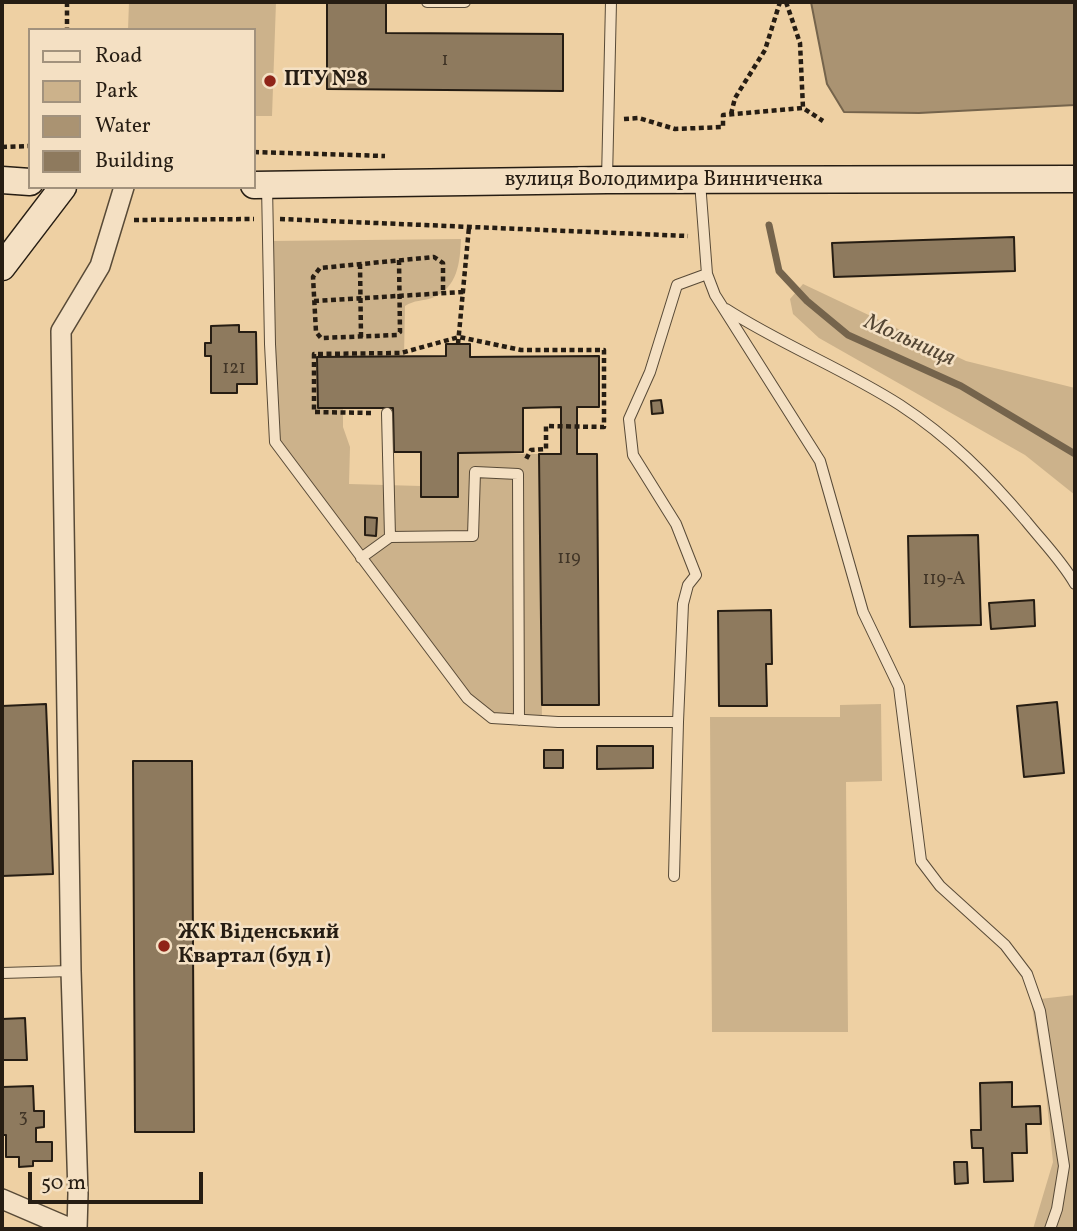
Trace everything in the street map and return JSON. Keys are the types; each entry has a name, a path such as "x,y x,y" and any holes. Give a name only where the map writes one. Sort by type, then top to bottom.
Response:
{"main road":[{"path":"2,180 28,182"},
{"name":"вулиця Володимира Винниченка","path":"260,186 607,180 1071,183"},
{"path":"2,267 62,189"}],"street":[{"path":"2,1199 75,1229 78,1194 71,971 61,331 100,266 123,189"}],"lane":[{"path":"427,2 466,2"},
{"path":"607,180 611,2"},
{"path":"700,181 707,274 715,295 820,461 863,612 899,687 920,862 940,886 1005,945 1027,974 1040,1011 1064,1166 1057,1209 1050,1229"},
{"path":"260,186 267,219 275,442 467,698 492,718 678,722"},
{"path":"674,876 683,604 688,585 696,575 676,524 633,455 629,419 650,372 677,285 707,274"},
{"path":"723,307 757,329 899,404 949,440 992,480 1075,584"},
{"path":"387,413 390,537"},
{"path":"361,558 390,537 473,536 475,472 518,474 519,720"},
{"path":"2,973 71,971"}],"path":[{"path":"66,2 67,28"},
{"path":"731,114 735,98 765,50 783,2"},
{"path":"783,2 800,43 803,108"},
{"path":"609,119 639,118 675,129 723,127 723,115 803,108 822,121"},
{"path":"2,147 28,146"},
{"path":"112,224 137,220 267,219 705,237"},
{"path":"458,344 469,227"},
{"path":"399,260 401,295 400,332 397,335 318,336 313,277 320,268 399,260 434,257 443,263 443,293"},
{"path":"360,264 361,337"},
{"path":"314,301 464,292"},
{"path":"387,413 314,412 314,354 401,353 459,337 521,350 604,350 604,427 547,426 546,449 531,450 518,474"}],"green space":[{"path":"129,2 276,2 272,116 256,116 256,28 128,28"},
{"path":"461,239 456,273 447,288 432,298 405,306 404,356 318,357 318,408 343,408 343,427 350,447 349,484 421,486 422,497 458,497 458,453 539,454 542,720 491,716 467,696 277,442 270,241"},
{"path":"803,284 966,361 1075,388 1075,495 1025,455 819,338 793,314 790,299"},
{"path":"881,704 882,781 846,782 848,1032 712,1032 710,717 840,717 840,705"},
{"path":"1075,995 1075,1229 1033,1229 1053,1162 1046,1093 1031,1000"}],"water":[{"path":"811,2 1075,2 1075,105 919,113 844,112 827,84"}],"building":[{"path":"327,2 386,2 386,33 563,34 563,91 327,89"},
{"path":"1014,237 1015,271 834,277 832,243"},
{"path":"239,325 239,332 256,332 257,384 237,384 237,393 211,393 211,356 205,356 205,343 211,343 211,326"},
{"path":"446,344 470,344 470,357 599,356 599,407 577,407 577,454 597,454 599,705 542,705 539,454 561,454 561,407 523,408 523,452 458,453 458,497 421,497 421,452 394,452 393,408 318,408 317,357 446,356"},
{"path":"661,400 663,413 652,414 651,401"},
{"path":"365,517 377,518 376,536 365,535"},
{"path":"978,535 981,625 910,627 908,536"},
{"path":"1034,600 1035,626 991,629 989,603"},
{"path":"771,610 772,664 766,664 767,706 719,706 718,611"},
{"path":"1057,702 1064,773 1024,777 1017,706"},
{"path":"46,704 53,874 2,876 2,706"},
{"path":"597,746 653,746 653,768 597,769"},
{"path":"544,750 563,750 563,768 544,768"},
{"name":"ЖК Віденський Квартал (буд 1)","path":"133,761 192,761 194,1132 135,1132"},
{"path":"25,1018 27,1060 2,1060 2,1019"},
{"path":"1012,1082 1012,1107 1040,1106 1041,1124 1026,1124 1027,1153 1012,1153 1013,1181 984,1182 983,1148 972,1148 971,1130 981,1130 980,1083"},
{"path":"33,1086 34,1111 44,1111 44,1127 36,1128 36,1142 52,1142 52,1161 33,1161 33,1166 19,1167 19,1157 6,1157 6,1135 2,1135 2,1087"},
{"path":"954,1162 967,1162 968,1183 955,1184"}],"waterway":[{"name":"Мольниця","path":"769,225 779,271 807,301 848,335 961,386 1075,454"}],"place":[{"name":"ПТУ №8","path":"270,81"},
{"name":"ЖК Віденський Квартал (буд 1)","path":"164,946"}]}
